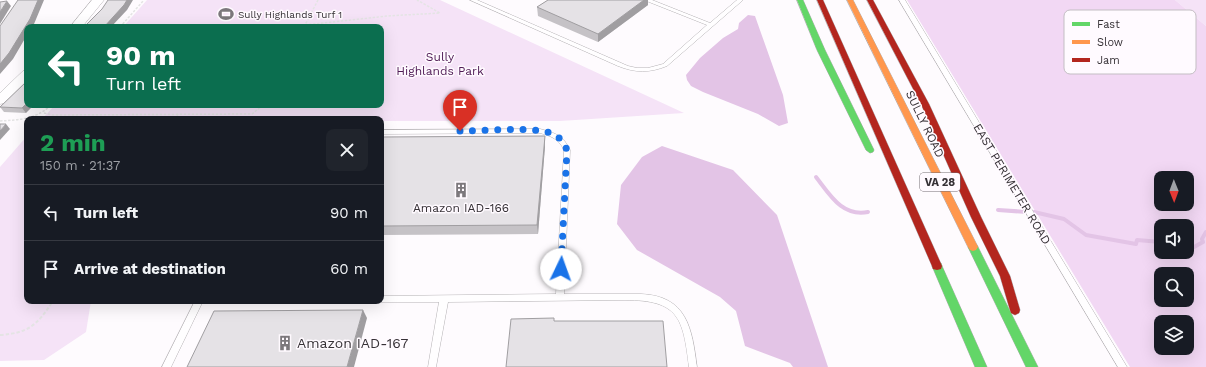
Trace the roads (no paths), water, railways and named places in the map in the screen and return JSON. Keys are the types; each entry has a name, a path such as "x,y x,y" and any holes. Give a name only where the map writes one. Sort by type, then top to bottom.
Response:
{"highway":[{"path":"800,0 821,50 874,159"},
{"name":"VA 28","path":"820,0 981,367"},
{"name":"SULLY ROAD","path":"850,0 1031,365"},
{"path":"870,0 918,90 976,217 1005,276 1031,365"},
{"path":"907,223 947,290"}],"street":[{"path":"78,24 98,0"},
{"path":"0,100 24,77"}],"lane":[{"path":"473,0 620,66 639,70 656,68 665,64 740,0"},
{"path":"647,0 711,25"},
{"name":"EAST PERIMETER ROAD","path":"902,0 1123,367"},
{"path":"384,132 540,130 553,134 563,141 567,150 560,298"},
{"path":"384,299 650,298 660,301 678,312 684,321 689,336 693,367"},
{"path":"432,367 444,299"},
{"path":"166,367 198,304"}],"waterway":[{"path":"816,177 832,197 844,208 859,213 868,212"},
{"path":"998,210 1027,212"},
{"path":"1034,212 1064,219 1086,235 1136,244 1137,240 1154,241"},
{"path":"1194,247 1203,242 1202,239 1206,232"}],"place":[{"name":"Sully Highlands Turf 1","path":"226,14"},
{"name":"Amazon IAD-166","path":"461,190"},
{"name":"Amazon IAD-167","path":"285,343"}],"park label":[{"name":"Sully Highlands Park","path":"440,64"}]}
